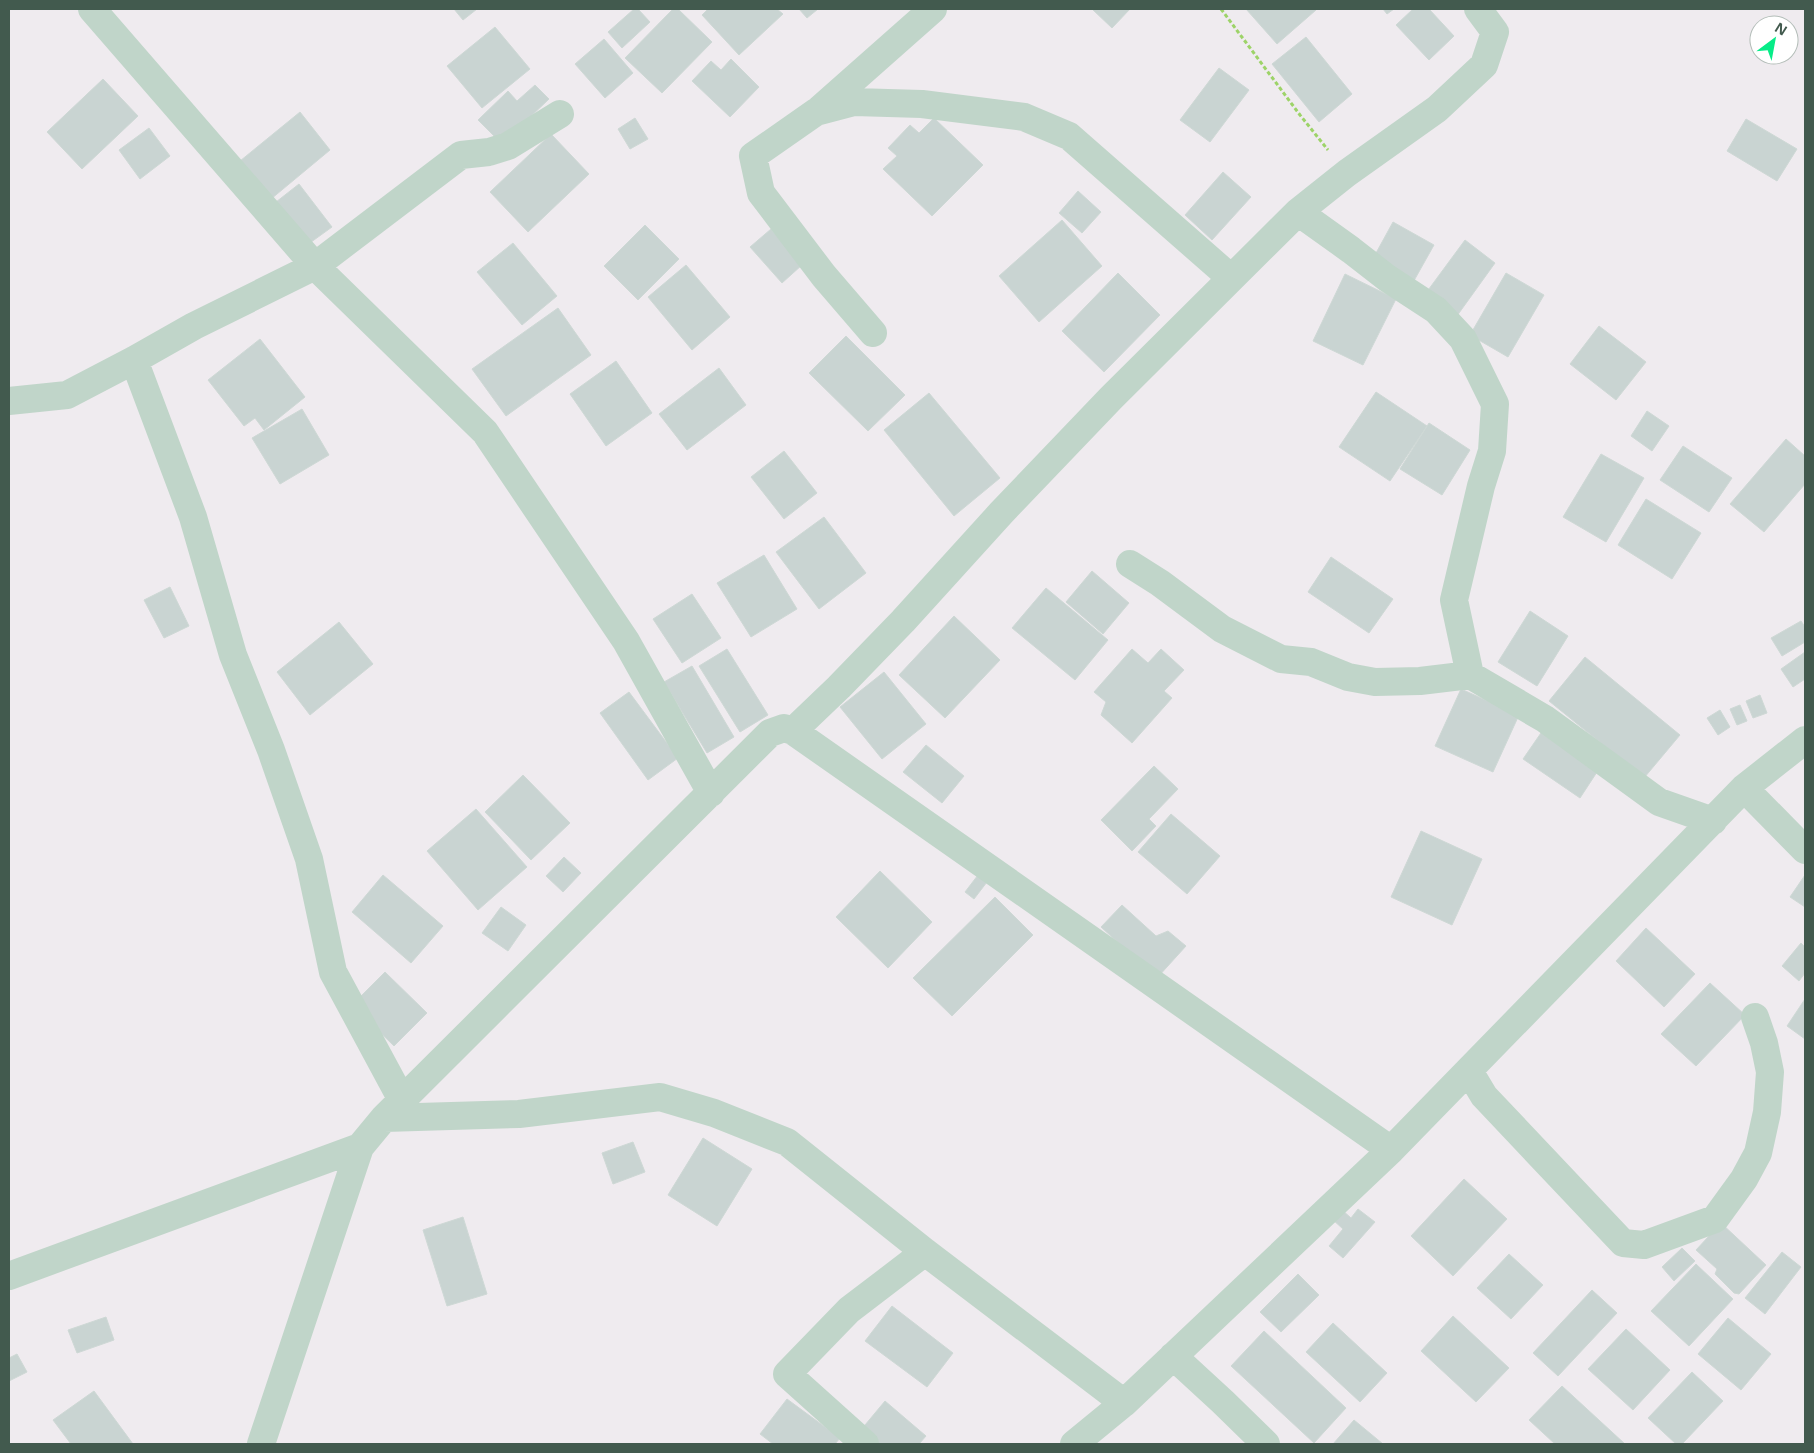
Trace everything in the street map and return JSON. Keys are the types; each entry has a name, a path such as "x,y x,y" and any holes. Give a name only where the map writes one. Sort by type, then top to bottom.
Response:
{"street":[{"path":"92,9 315,266 485,432 626,641 711,793"},
{"path":"873,333 824,276 761,193 754,156 816,112 934,9"},
{"path":"793,731 903,621 1001,513 1111,398 1298,212 1347,173 1437,109 1484,66 1495,32 1478,9"},
{"path":"816,112 854,102 922,104 1024,118 1033,121 1069,136 1231,278"},
{"path":"9,401 67,395 194,326 315,266 461,156 489,152 508,146 560,114"},
{"path":"1298,212 1387,278 1436,310 1463,339 1494,404 1492,451 1481,486 1454,600 1470,675"},
{"path":"134,360 193,517 232,655 272,750 309,859 333,972 393,1109"},
{"path":"1130,564 1160,583 1222,629 1281,659 1311,662 1348,677 1375,682 1420,681 1470,675 1545,719 1659,802 1712,821"},
{"path":"261,1444 360,1147 393,1109 770,733 784,728 793,731 1391,1150"},
{"path":"1074,1444 1124,1403 1391,1150 1744,788 1805,740"},
{"path":"1744,788 1805,850"},
{"path":"1469,1071 1484,1096 1623,1243 1644,1245 1715,1219 1744,1179 1758,1153 1767,1112 1770,1072 1764,1042 1755,1017"},
{"path":"393,1109 519,1114 660,1097 714,1113 787,1142 925,1252 1124,1403"},
{"path":"9,1276 360,1147"},
{"path":"865,1444 787,1374 849,1310 925,1252"},
{"path":"1173,1356 1266,1444"}],"path":[{"path":"1221,9 1300,115 1347,173"}],"building":[{"path":"454,9 477,9 463,20"},
{"path":"634,9 638,9 650,22 622,48 608,32"},
{"path":"673,9 678,9 712,42 662,93 625,58"},
{"path":"708,9 777,9 783,14 739,55 702,15"},
{"path":"799,9 818,9 807,18"},
{"path":"1092,9 1130,9 1112,28"},
{"path":"1246,9 1315,9 1316,10 1277,44"},
{"path":"1383,9 1394,9 1387,14"},
{"path":"1413,9 1429,9 1454,36 1429,60 1396,25"},
{"path":"495,27 530,69 482,108 447,66"},
{"path":"1306,37 1352,94 1319,122 1272,64"},
{"path":"604,39 633,73 605,98 575,64"},
{"path":"731,59 759,87 730,117 692,81 711,61 721,70"},
{"path":"1219,68 1249,90 1210,142 1180,120"},
{"path":"103,79 138,116 82,169 47,132"},
{"path":"535,85 549,99 502,144 478,120 508,91 517,101"},
{"path":"300,112 330,150 271,199 240,161"},
{"path":"635,118 648,139 630,149 618,129"},
{"path":"934,118 983,165 932,216 883,169 897,156 888,148 910,125 919,133"},
{"path":"1746,119 1797,149 1777,181 1727,151"},
{"path":"149,128 170,156 140,179 119,150"},
{"path":"551,134 589,174 528,232 490,192"},
{"path":"1223,172 1251,197 1212,240 1185,215"},
{"path":"299,184 332,227 307,245 276,202"},
{"path":"1078,191 1101,212 1082,233 1059,213"},
{"path":"1062,220 1102,266 1039,322 999,276"},
{"path":"1393,222 1434,245 1411,286 1370,264"},
{"path":"645,225 679,259 638,300 604,266"},
{"path":"771,229 802,265 782,283 750,247"},
{"path":"1465,240 1495,263 1454,320 1423,297"},
{"path":"513,243 557,296 522,325 477,272"},
{"path":"686,265 730,317 692,350 648,297"},
{"path":"1118,273 1160,315 1104,372 1062,331"},
{"path":"1506,273 1544,295 1508,357 1470,335"},
{"path":"1345,274 1396,299 1363,365 1313,341"},
{"path":"558,308 591,355 506,416 472,369"},
{"path":"1599,326 1646,362 1616,400 1570,364"},
{"path":"846,336 905,395 868,431 809,373"},
{"path":"260,339 305,397 264,430 255,418 244,426 208,380"},
{"path":"616,361 652,413 606,446 570,394"},
{"path":"719,368 746,405 687,450 659,414"},
{"path":"1376,392 1427,426 1390,481 1339,447"},
{"path":"929,393 1000,478 954,516 884,430"},
{"path":"302,409 329,455 280,484 252,438"},
{"path":"1647,411 1669,426 1652,451 1631,436"},
{"path":"1429,423 1470,450 1442,495 1400,469"},
{"path":"1786,439 1805,456 1805,484 1764,532 1730,504"},
{"path":"1683,446 1732,478 1709,512 1660,480"},
{"path":"784,451 817,493 784,519 751,477"},
{"path":"1601,454 1644,478 1606,542 1563,517"},
{"path":"1646,499 1701,533 1672,579 1618,545"},
{"path":"824,517 866,573 819,609 776,552"},
{"path":"764,555 797,609 751,637 717,583"},
{"path":"1331,557 1393,599 1369,633 1308,592"},
{"path":"1092,571 1129,603 1103,634 1066,602"},
{"path":"170,587 189,626 164,638 144,600"},
{"path":"1046,588 1108,640 1075,680 1012,628"},
{"path":"692,594 721,638 682,663 653,619"},
{"path":"1530,611 1568,636 1537,686 1498,662"},
{"path":"954,616 1000,660 945,718 899,675"},
{"path":"1801,621 1805,627 1805,642 1782,656 1771,638"},
{"path":"339,622 373,664 310,715 277,672"},
{"path":"727,649 768,715 740,732 699,666"},
{"path":"1132,649 1148,663 1161,649 1184,670 1164,691 1172,698 1132,743 1101,715 1106,702 1094,692"},
{"path":"1805,652 1805,679 1793,687 1781,669"},
{"path":"1585,657 1680,735 1644,778 1549,701"},
{"path":"692,666 734,737 707,753 664,682"},
{"path":"884,672 926,724 882,759 840,707"},
{"path":"1461,689 1519,715 1493,772 1435,746"},
{"path":"629,692 678,758 648,780 600,713"},
{"path":"1760,695 1767,713 1753,718 1746,701"},
{"path":"1740,705 1747,721 1737,725 1730,709"},
{"path":"1720,710 1730,727 1718,735 1707,718"},
{"path":"1543,730 1599,769 1580,798 1523,759"},
{"path":"926,745 964,776 942,803 903,772"},
{"path":"1154,766 1178,789 1149,819 1156,826 1132,851 1101,820"},
{"path":"523,775 570,823 531,860 485,812"},
{"path":"476,809 527,867 478,910 427,851"},
{"path":"1171,814 1220,856 1187,894 1138,852"},
{"path":"1421,831 1482,859 1452,925 1391,897"},
{"path":"564,857 581,873 563,892 546,876"},
{"path":"880,871 932,922 888,968 836,917"},
{"path":"383,875 443,926 411,963 352,912"},
{"path":"978,875 987,882 974,899 965,892"},
{"path":"1805,875 1805,907 1790,897"},
{"path":"995,897 1033,935 952,1016 913,978"},
{"path":"1122,905 1156,936 1168,931 1186,946 1157,978 1101,927"},
{"path":"501,907 526,925 508,951 482,933"},
{"path":"1646,928 1695,974 1664,1007 1616,961"},
{"path":"1801,943 1805,947 1805,973 1799,981 1782,966"},
{"path":"385,972 427,1013 394,1046 352,1005"},
{"path":"1710,983 1745,1015 1696,1066 1661,1034"},
{"path":"1805,999 1805,1039 1787,1026"},
{"path":"703,1138 752,1169 717,1226 668,1195"},
{"path":"633,1142 645,1172 613,1184 602,1153"},
{"path":"1464,1179 1507,1219 1453,1276 1411,1236"},
{"path":"1341,1209 1351,1218 1358,1209 1375,1222 1343,1258 1329,1246 1343,1229 1332,1219"},
{"path":"463,1217 487,1294 447,1306 423,1230"},
{"path":"1721,1223 1766,1265 1739,1294 1734,1293 1715,1274 1717,1269 1696,1250"},
{"path":"1682,1248 1695,1261 1674,1281 1662,1267"},
{"path":"1782,1252 1801,1267 1765,1314 1745,1298"},
{"path":"1509,1254 1543,1285 1511,1319 1477,1288"},
{"path":"1696,1264 1733,1299 1689,1346 1651,1311"},
{"path":"1298,1274 1319,1295 1281,1332 1260,1312"},
{"path":"1592,1290 1617,1313 1558,1376 1533,1353"},
{"path":"892,1306 953,1353 927,1387 865,1341"},
{"path":"1453,1316 1509,1368 1476,1402 1421,1351"},
{"path":"106,1317 114,1340 77,1353 68,1330"},
{"path":"1728,1318 1771,1354 1741,1390 1698,1354"},
{"path":"1333,1323 1387,1373 1360,1402 1306,1352"},
{"path":"1626,1329 1670,1370 1633,1410 1588,1369"},
{"path":"1264,1331 1346,1408 1314,1443 1231,1366"},
{"path":"17,1354 27,1372 9,1381 9,1358"},
{"path":"1692,1372 1723,1401 1682,1444 1676,1444 1648,1418"},
{"path":"1562,1386 1625,1444 1555,1444 1529,1420"},
{"path":"94,1391 133,1444 71,1444 53,1420"},
{"path":"787,1399 840,1438 835,1444 773,1444 760,1434"},
{"path":"885,1401 926,1436 919,1444 875,1444 860,1431"},
{"path":"1354,1420 1383,1444 1333,1444"}]}
